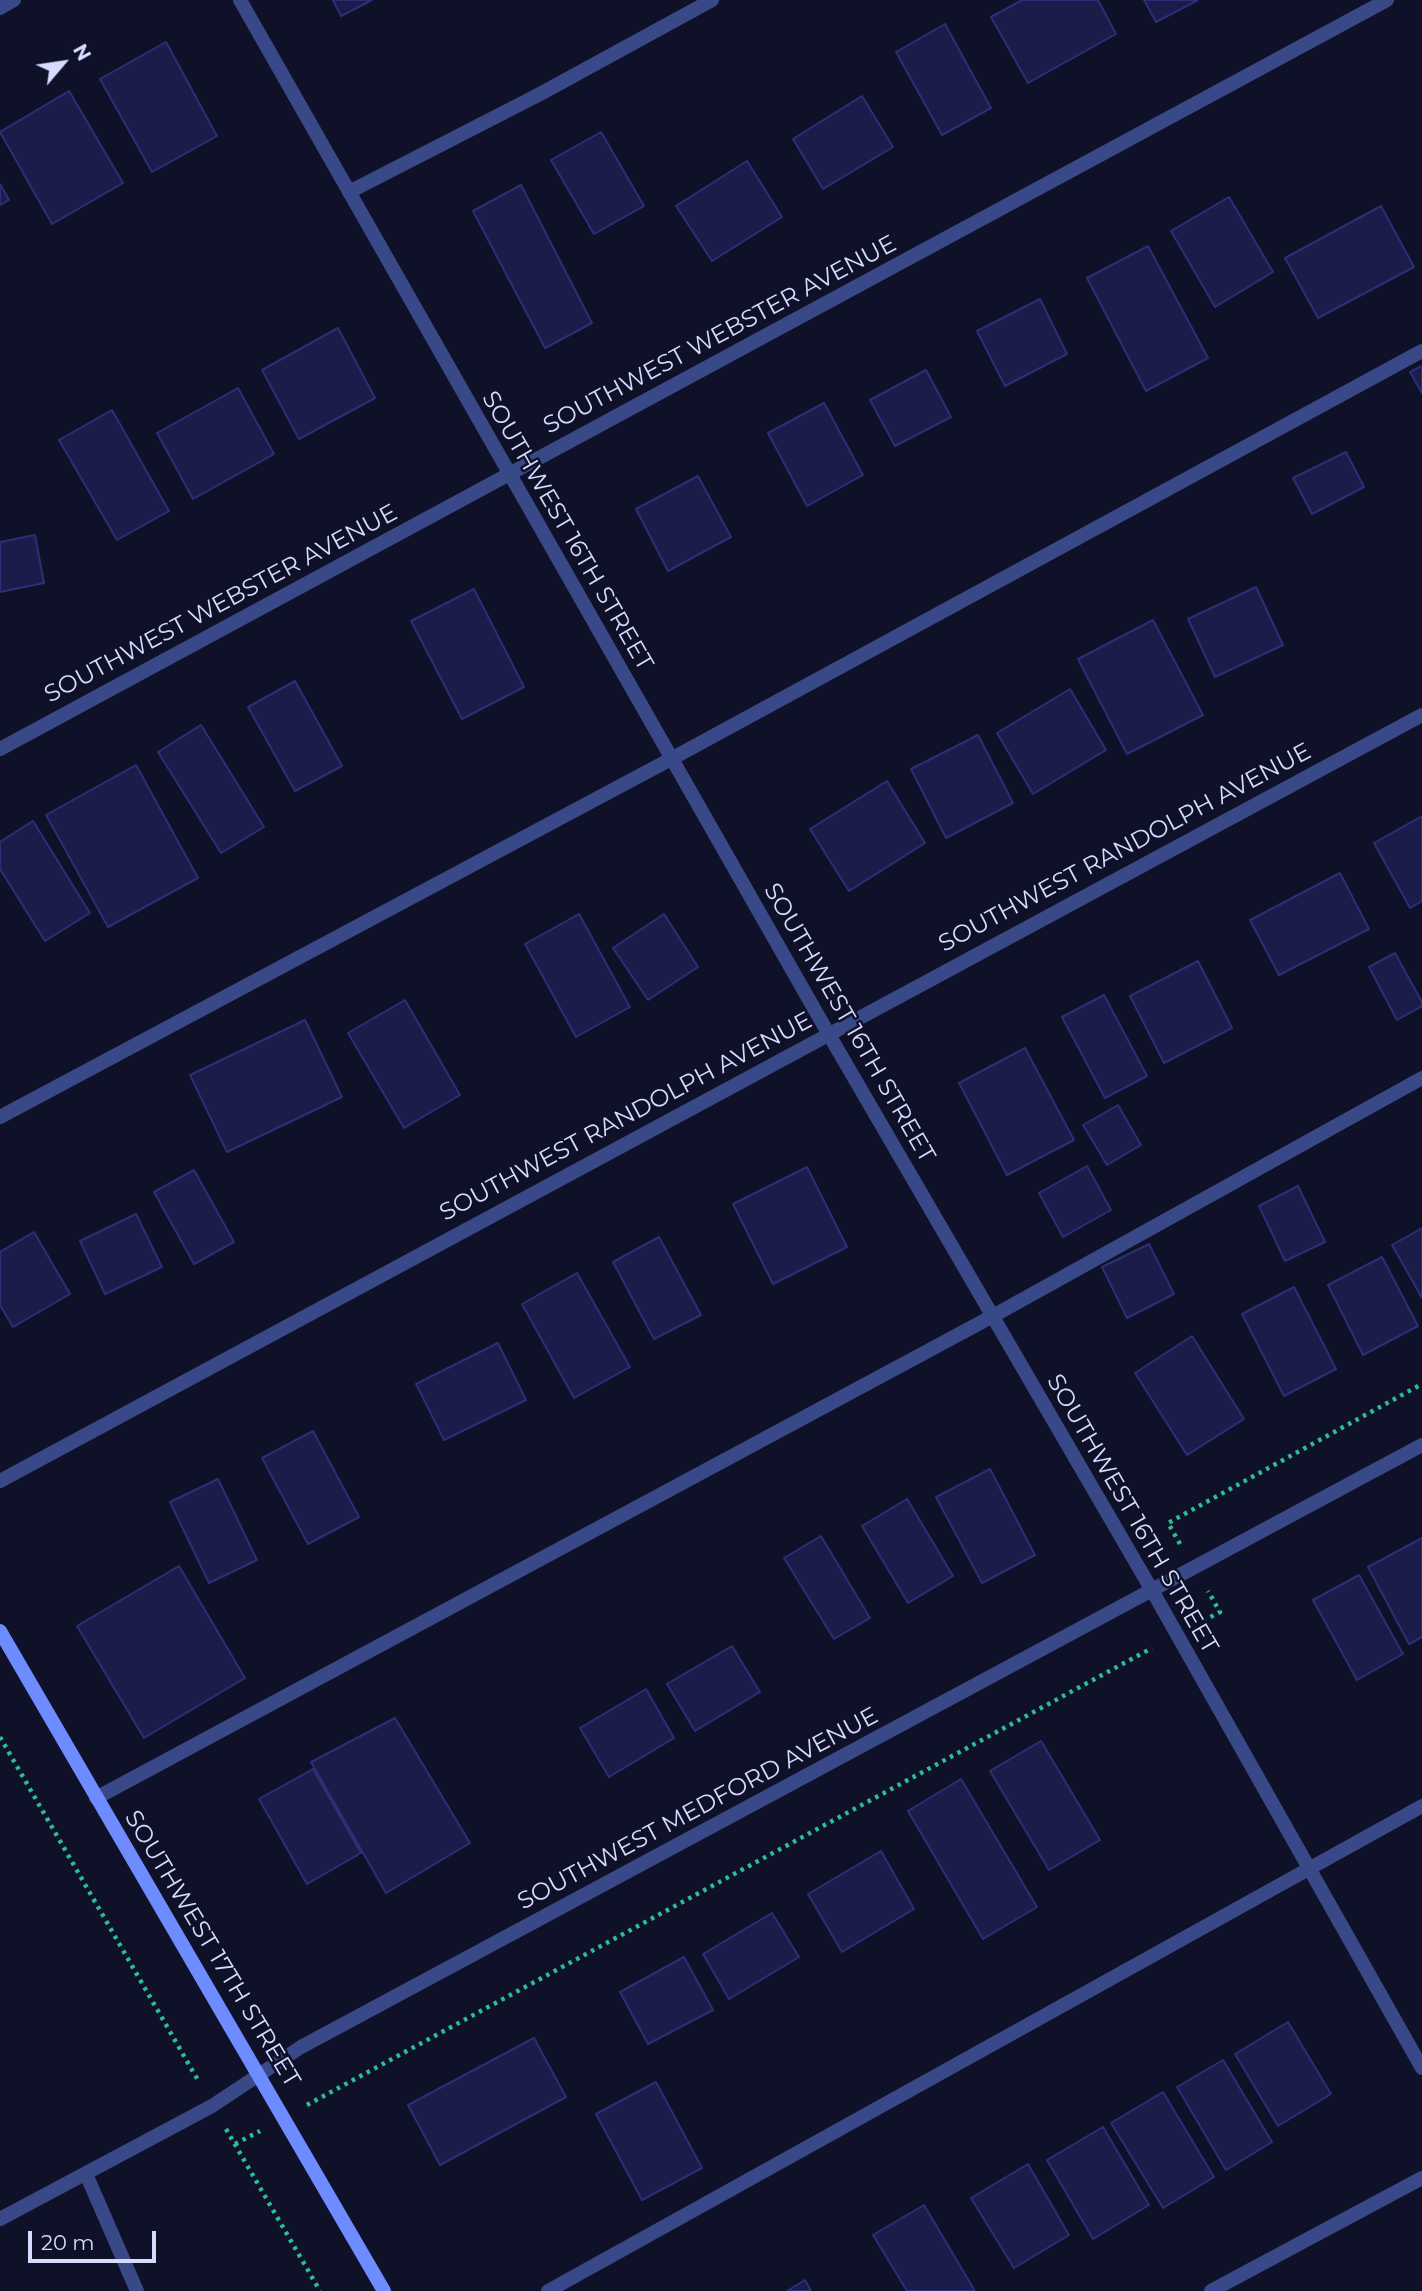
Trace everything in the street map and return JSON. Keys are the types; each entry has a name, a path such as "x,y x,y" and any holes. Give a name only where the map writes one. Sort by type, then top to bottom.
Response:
{"main road":[{"name":"SOUTHWEST 17TH STREET","path":"0,1631 384,2291"}],"street":[{"path":"0,8 14,0"},
{"name":"SOUTHWEST 16TH STREET","path":"240,0 671,759 991,1317 1153,1592 1422,2067"},
{"path":"349,192 540,94 712,0"},
{"name":"SOUTHWEST WEBSTER AVENUE","path":"0,749 1387,0"},
{"path":"0,1117 671,759 1422,351"},
{"name":"SOUTHWEST RANDOLPH AVENUE","path":"0,1481 1422,715"},
{"path":"96,1798 991,1317 1422,1078"},
{"name":"SOUTHWEST MEDFORD AVENUE","path":"0,2219 212,2106 301,2047 1153,1592 1422,1445"},
{"path":"548,2291 1422,1806"},
{"path":"86,2174 137,2291"},
{"path":"1211,2291 1422,2178"}],"path":[{"path":"0,1737 320,2291"}],"building":[{"path":"333,0 372,0 341,16"},
{"path":"1022,0 1098,0 1116,34 1028,83 991,17"},
{"path":"1144,0 1198,0 1156,22"},
{"path":"945,24 991,108 942,135 896,52"},
{"path":"166,42 217,136 152,172 100,79"},
{"path":"69,91 123,183 52,224 0,132"},
{"path":"862,96 893,147 823,189 793,139"},
{"path":"601,132 644,206 594,234 551,160"},
{"path":"747,161 782,217 712,261 676,206"},
{"path":"0,184 9,200 0,205"},
{"path":"521,185 592,323 545,348 473,211"},
{"path":"1229,197 1273,272 1215,307 1171,231"},
{"path":"1381,206 1414,267 1318,318 1285,258"},
{"path":"1148,246 1208,358 1146,391 1087,278"},
{"path":"1040,299 1067,354 1005,386 977,331"},
{"path":"338,328 375,398 299,439 262,370"},
{"path":"1422,366 1422,393 1410,372"},
{"path":"926,370 951,417 895,446 870,400"},
{"path":"238,388 274,454 193,499 157,433"},
{"path":"824,403 863,475 807,506 768,433"},
{"path":"112,410 169,511 117,540 59,440"},
{"path":"1346,452 1364,487 1312,514 1293,478"},
{"path":"698,476 731,537 668,571 636,509"},
{"path":"35,535 44,583 0,592 0,542"},
{"path":"1256,587 1283,645 1215,677 1188,619"},
{"path":"474,589 524,687 462,719 411,621"},
{"path":"1153,620 1203,715 1127,754 1078,659"},
{"path":"295,681 342,766 295,791 248,707"},
{"path":"1070,689 1106,750 1033,794 997,733"},
{"path":"201,725 264,827 221,853 158,752"},
{"path":"978,735 1013,803 946,838 911,769"},
{"path":"136,765 198,878 108,927 46,815"},
{"path":"887,781 925,843 849,891 810,829"},
{"path":"1422,816 1422,901 1410,908 1374,843"},
{"path":"33,821 90,913 45,941 0,869 0,842"},
{"path":"1340,873 1369,929 1279,975 1250,920"},
{"path":"579,914 630,1007 576,1037 525,944"},
{"path":"664,914 698,967 648,1000 613,948"},
{"path":"1395,953 1422,1002 1422,1006 1397,1020 1369,967"},
{"path":"1198,961 1232,1028 1164,1063 1130,996"},
{"path":"1104,995 1147,1076 1105,1098 1062,1017"},
{"path":"405,1000 460,1095 404,1128 348,1033"},
{"path":"305,1020 342,1097 227,1152 190,1075"},
{"path":"1025,1048 1074,1140 1007,1175 959,1083"},
{"path":"1118,1105 1141,1145 1107,1165 1083,1125"},
{"path":"1087,1166 1111,1210 1063,1237 1039,1193"},
{"path":"807,1167 847,1247 773,1284 733,1204"},
{"path":"194,1170 234,1242 194,1264 154,1192"},
{"path":"1298,1186 1325,1242 1285,1261 1259,1206"},
{"path":"136,1214 162,1267 105,1294 80,1241"},
{"path":"1422,1228 1422,1298 1392,1245"},
{"path":"34,1232 70,1294 13,1327 0,1305 0,1252"},
{"path":"659,1237 701,1315 654,1339 613,1262"},
{"path":"1149,1244 1174,1294 1127,1318 1102,1267"},
{"path":"1382,1257 1418,1326 1363,1355 1328,1285"},
{"path":"577,1273 630,1367 574,1398 522,1304"},
{"path":"1294,1287 1336,1369 1284,1396 1242,1314"},
{"path":"1192,1336 1244,1419 1187,1455 1135,1373"},
{"path":"498,1343 526,1400 444,1440 416,1384"},
{"path":"313,1431 359,1517 308,1544 262,1458"},
{"path":"990,1469 1035,1555 982,1583 936,1497"},
{"path":"218,1479 257,1560 209,1583 170,1502"},
{"path":"907,1499 953,1576 908,1603 862,1526"},
{"path":"821,1536 870,1618 834,1639 784,1558"},
{"path":"1422,1538 1422,1637 1409,1644 1368,1567"},
{"path":"179,1566 245,1678 144,1738 77,1626"},
{"path":"1359,1575 1403,1654 1357,1680 1313,1600"},
{"path":"732,1646 760,1692 695,1731 667,1684"},
{"path":"646,1689 674,1738 609,1777 580,1728"},
{"path":"395,1718 470,1843 386,1893 311,1762"},
{"path":"1041,1741 1100,1840 1049,1870 990,1771"},
{"path":"313,1769 361,1853 307,1884 259,1799"},
{"path":"961,1779 1037,1907 983,1939 908,1811"},
{"path":"881,1851 914,1909 842,1952 808,1894"},
{"path":"772,1913 799,1957 729,1999 703,1954"},
{"path":"684,1957 713,2010 648,2044 620,1992"},
{"path":"1288,2022 1331,2094 1278,2126 1235,2054"},
{"path":"534,2038 566,2097 440,2165 408,2105"},
{"path":"1223,2060 1272,2142 1226,2170 1177,2087"},
{"path":"656,2082 702,2168 642,2200 596,2114"},
{"path":"1163,2092 1214,2177 1163,2208 1111,2123"},
{"path":"1103,2127 1149,2205 1093,2239 1047,2160"},
{"path":"1028,2164 1069,2235 1014,2268 971,2198"},
{"path":"924,2205 975,2291 907,2291 873,2235"},
{"path":"805,2280 811,2291 787,2291"}]}
